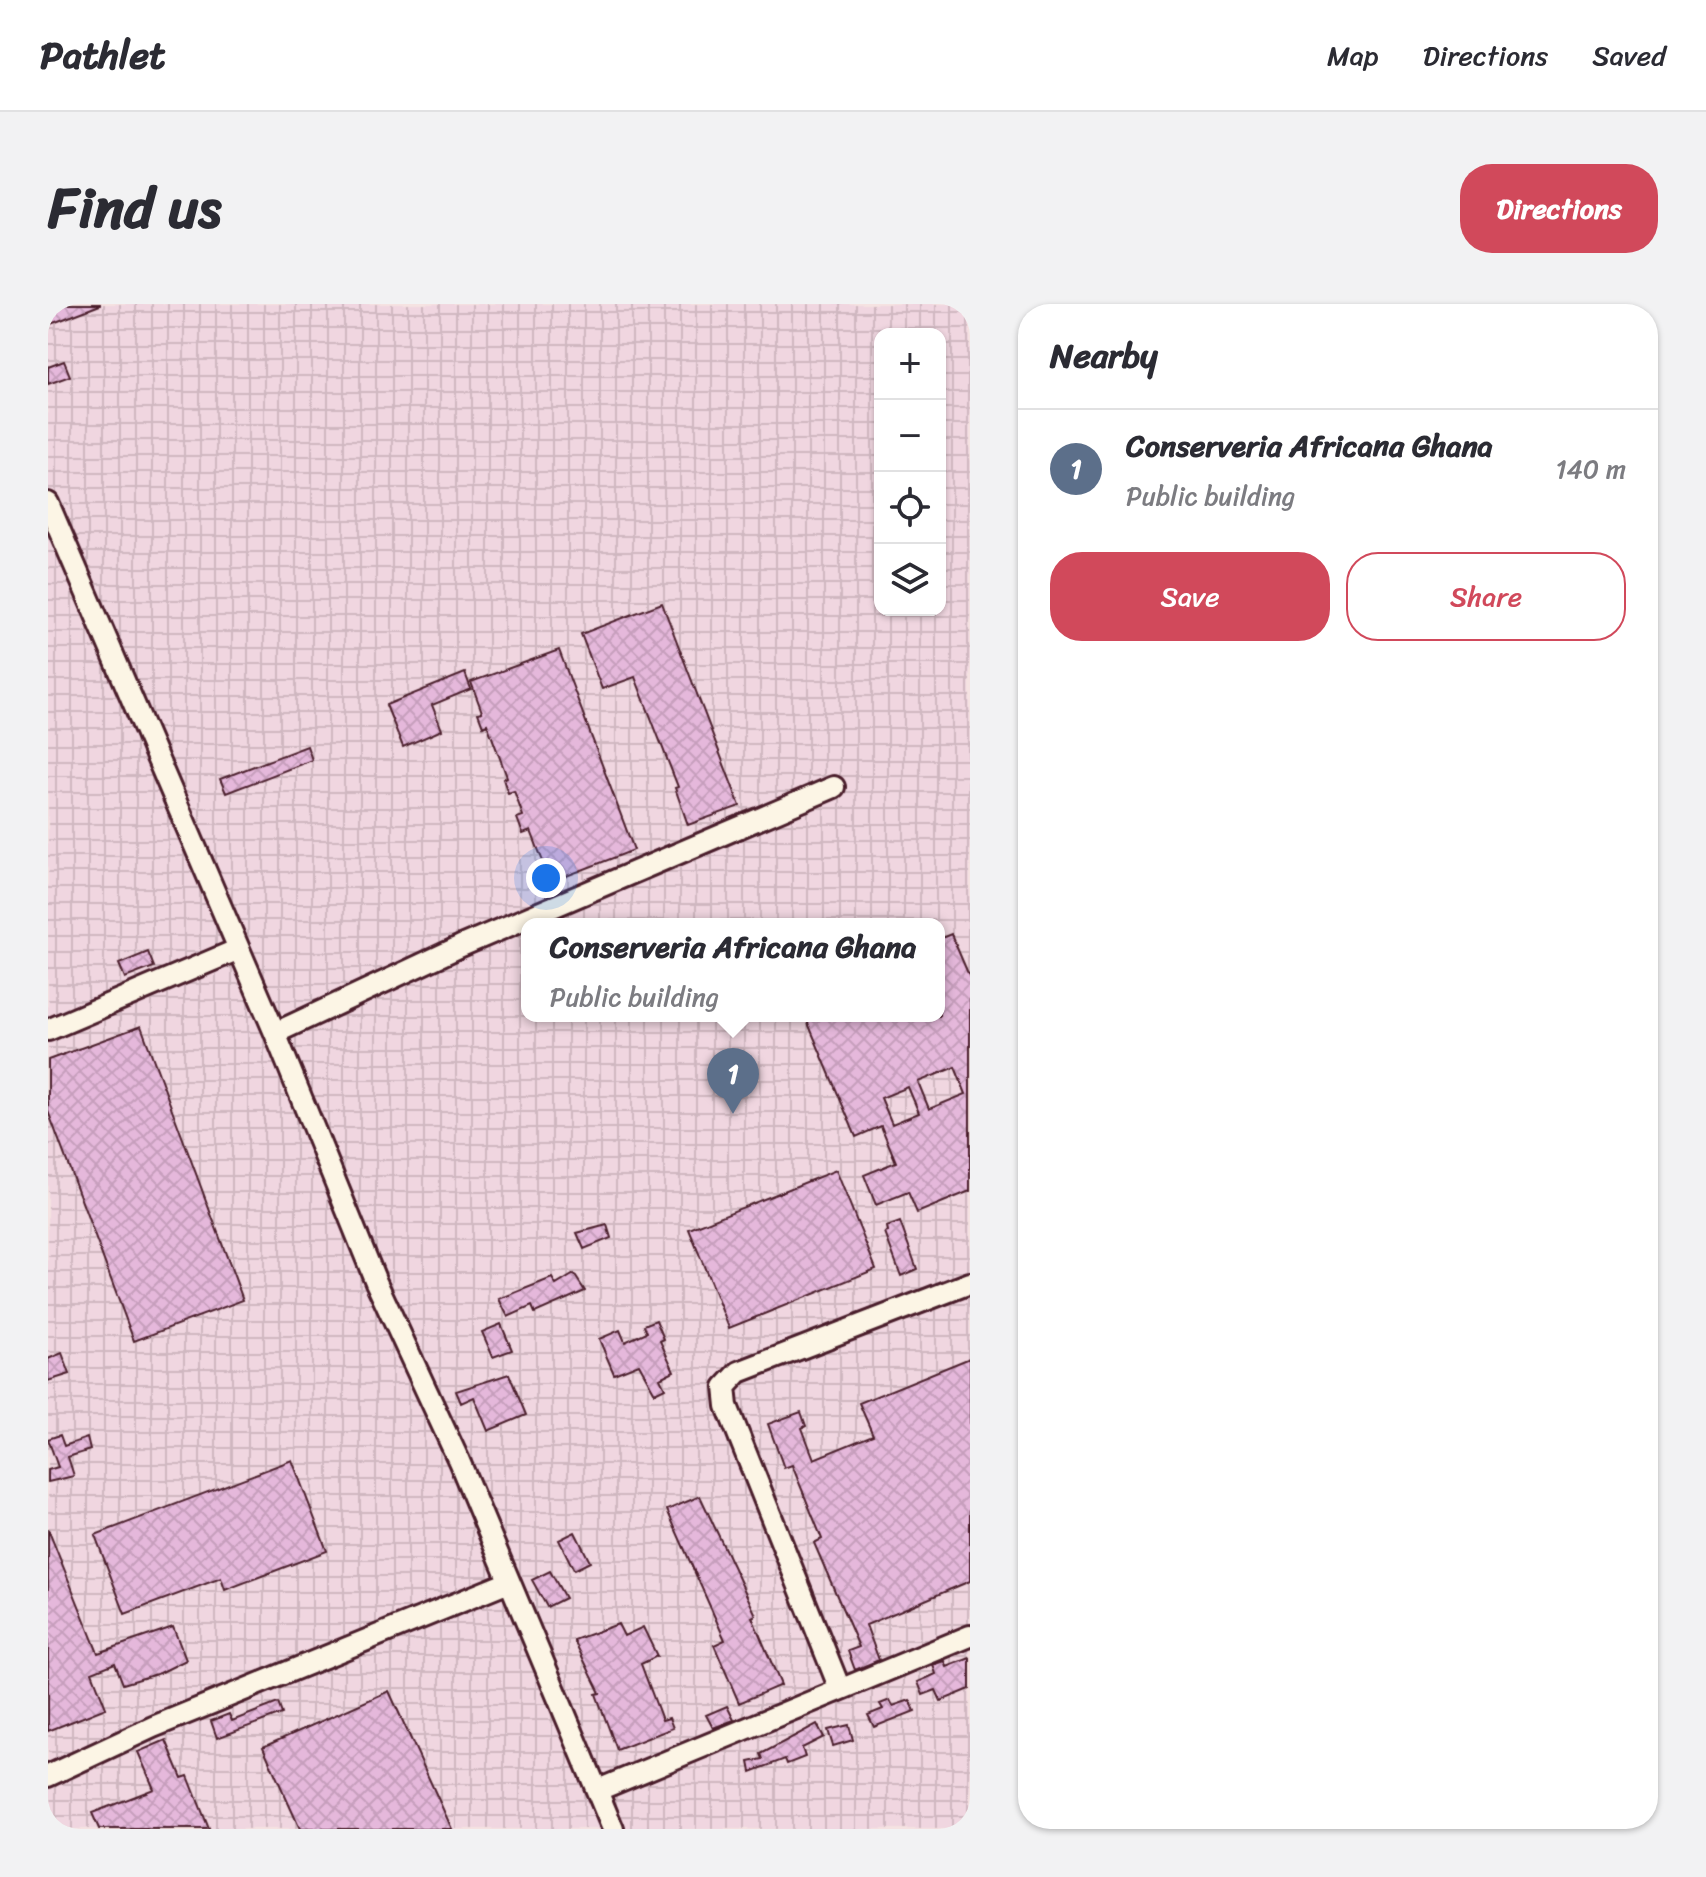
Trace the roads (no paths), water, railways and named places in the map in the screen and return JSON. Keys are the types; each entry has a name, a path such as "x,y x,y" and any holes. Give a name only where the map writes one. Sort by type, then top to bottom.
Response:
{"street":[{"path":"48,503 275,1033 376,1282 459,1461 613,1829"},
{"path":"527,918 834,787"},
{"path":"275,1033 521,920"},
{"path":"48,1030 239,949"},
{"path":"840,1689 727,1406 725,1387 739,1372 970,1283"},
{"path":"48,1776 153,1727 509,1582"},
{"path":"598,1790 970,1636"}],"place":[{"name":"Conserveria Africana Ghana","path":"733,1114"}]}
